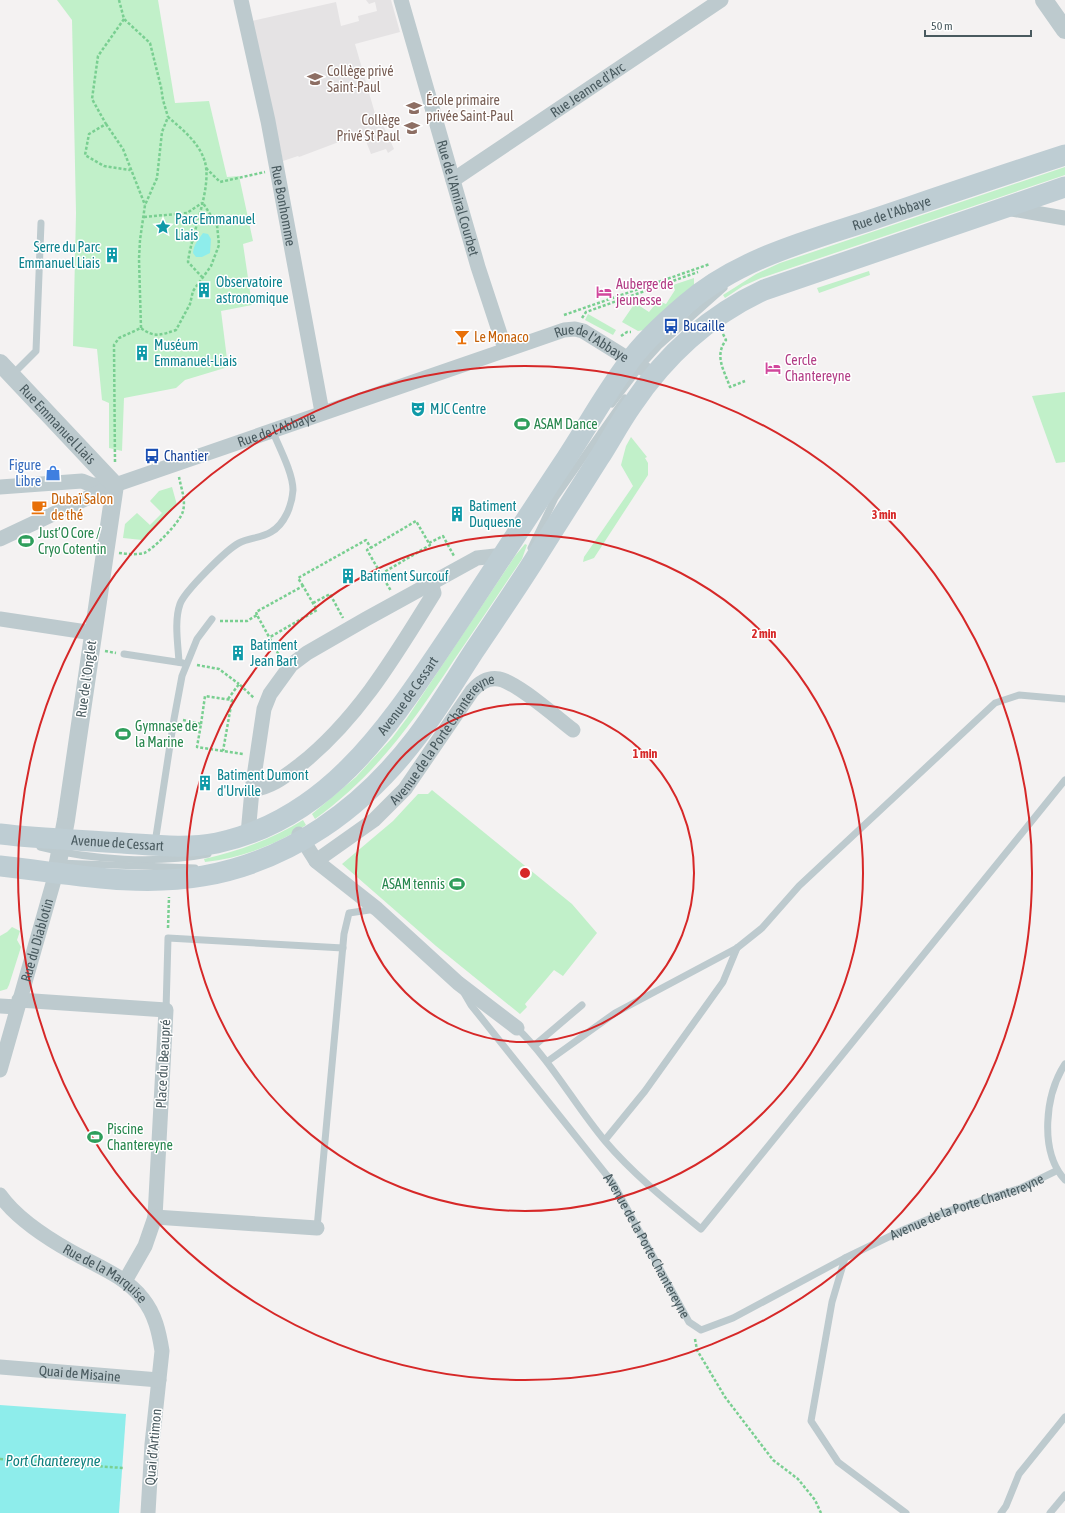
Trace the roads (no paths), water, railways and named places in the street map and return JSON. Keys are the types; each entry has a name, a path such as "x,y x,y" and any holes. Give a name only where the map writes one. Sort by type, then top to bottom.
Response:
{"main road":[{"name":"Rue de l'Abbaye","path":"301,837 334,821 358,802 387,773 417,737 540,551 631,405 643,368 684,306 706,288 751,263 824,235 1065,155"},
{"name":"Rue de l'Abbaye","path":"643,368 670,357 694,335 748,297 786,282 1065,187"},
{"name":"Avenue de Cessart","path":"58,858 155,845 214,844 258,836 272,824 302,808 338,779 372,745 410,694 504,555 643,368"},
{"path":"0,834 58,858 95,879 143,880 172,880 201,877 231,871 256,863 301,837"},
{"path":"0,866 58,858"}],"street":[{"name":"Rue Bonhomme","path":"241,0 277,169 322,412"},
{"name":"Rue Jeanne d'Arc","path":"453,180 721,0"},
{"path":"1044,0 1065,30"},
{"name":"Rue de l'Amiral Courbet","path":"406,2 478,268 505,349"},
{"path":"1005,208 1058,217"},
{"name":"Rue de l'Abbaye","path":"0,539 115,485 544,335 575,329 583,331 643,368"},
{"name":"Rue Emmanuel Liais","path":"6,369 115,485"},
{"path":"0,487 82,481 92,484 115,485"},
{"name":"Rue de l'Onglet","path":"58,858 115,485"},
{"path":"258,836 252,790 265,708 270,694 287,670 308,653 349,628 460,567 477,558 504,555"},
{"path":"252,790 267,787 292,771 312,755 340,728 365,699 408,635 434,593 431,583"},
{"path":"0,619 93,633"},
{"name":"Avenue de la Porte Chantereyne","path":"316,861 357,833 399,795 416,775 472,691 484,681 491,678 500,679 513,684 573,730"},
{"name":"Avenue de la Porte Chantereyne","path":"301,837 316,861 377,909 458,983 517,1028"},
{"name":"Rue du Diablotin","path":"18,1003 58,858"},
{"path":"0,1006 18,1003 0,1070"},
{"name":"Place du Beaupré","path":"18,1003 166,1010 155,1217 145,1246 125,1281"},
{"name":"Rue de la Marquise","path":"0,1195 16,1213 53,1241 125,1281 144,1300 157,1325 162,1350 159,1380"},
{"path":"155,1217 317,1228"},
{"name":"Quai de Misaine","path":"0,1367 159,1380"},
{"name":"Quai d’Artimon","path":"148,1513 152,1444 159,1380"}],"lane":[{"path":"989,188 1065,163"},
{"path":"855,250 1065,179"},
{"path":"6,369 36,352 41,223"},
{"path":"418,697 594,431 643,368 708,302 735,281 768,264"},
{"path":"529,552 555,498 643,368 671,346 710,311"},
{"path":"179,662 177,623 180,604 186,593 234,546 238,543 271,532 281,523 288,512 293,490 291,479 272,430"},
{"path":"155,845 182,676 198,639 212,619"},
{"path":"124,654 187,663"},
{"path":"548,1061 569,1044 615,1013 737,948 762,928 799,886 995,703 1019,695 1065,699"},
{"path":"0,840 23,842 58,858 206,867 252,856 301,837 354,794 383,766 400,746"},
{"name":"Avenue de la Porte Chantereyne","path":"517,1028 535,1045 548,1061 605,1140 659,1194 701,1229 1065,780"},
{"path":"320,804 336,790"},
{"path":"58,858 96,857 159,859 194,857 214,853"},
{"path":"317,1228 344,934 349,913 377,909"},
{"path":"166,1010 168,938 343,948"},
{"path":"605,1140 645,1091 723,982 737,948"},
{"name":"Avenue de la Porte Chantereyne","path":"458,983 471,1005 613,1183 689,1322 701,1330 733,1318 845,1258 944,1212 1021,1188 1056,1171"},
{"path":"535,1045 582,1006"},
{"path":"1065,1064 1061,1070 1050,1102 1046,1131 1056,1171 1065,1180"},
{"path":"845,1258 832,1302 811,1421 838,1462 906,1513"},
{"path":"1001,1513 1006,1506 1019,1474 1065,1417"},
{"path":"1050,1513 1065,1494"}],"water":[{"path":"203,233 208,234 211,239 210,253 202,257 196,257 193,253 194,247"},
{"name":"Port Chantereyne","path":"0,1405 126,1414 119,1513 0,1513"}],"place":[{"name":"Collège privé Saint-Paul","path":"315,79"},
{"name":"École primaire privée Saint-Paul","path":"414,108"},
{"name":"Collège Privé St Paul","path":"412,128"},
{"name":"Parc Emmanuel Liais","path":"163,227"},
{"name":"Serre du Parc Emmanuel Liais","path":"112,255"},
{"name":"Observatoire astronomique","path":"204,290"},
{"name":"Auberge de jeunesse","path":"604,292"},
{"name":"Bucaille","path":"671,326"},
{"name":"Le Monaco","path":"462,337"},
{"name":"Muséum Emmanuel-Liais","path":"142,353"},
{"name":"Cercle Chantereyne","path":"773,368"},
{"name":"MJC Centre","path":"418,409"},
{"name":"ASAM Dance","path":"522,424"},
{"name":"Chantier","path":"152,456"},
{"name":"Figure Libre","path":"53,473"},
{"name":"Dubaï Salon de thé","path":"39,507"},
{"name":"Batiment Duquesne","path":"457,514"},
{"name":"Just’O Core / Cryo Cotentin","path":"26,541"},
{"name":"Batiment Surcouf","path":"348,576"},
{"name":"Batiment Jean Bart","path":"238,653"},
{"name":"Gymnase de la Marine","path":"123,734"},
{"name":"Batiment Dumont d'Urville","path":"205,783"},
{"name":"ASAM tennis","path":"457,884"},
{"name":"Piscine Chantereyne","path":"95,1137"}]}
